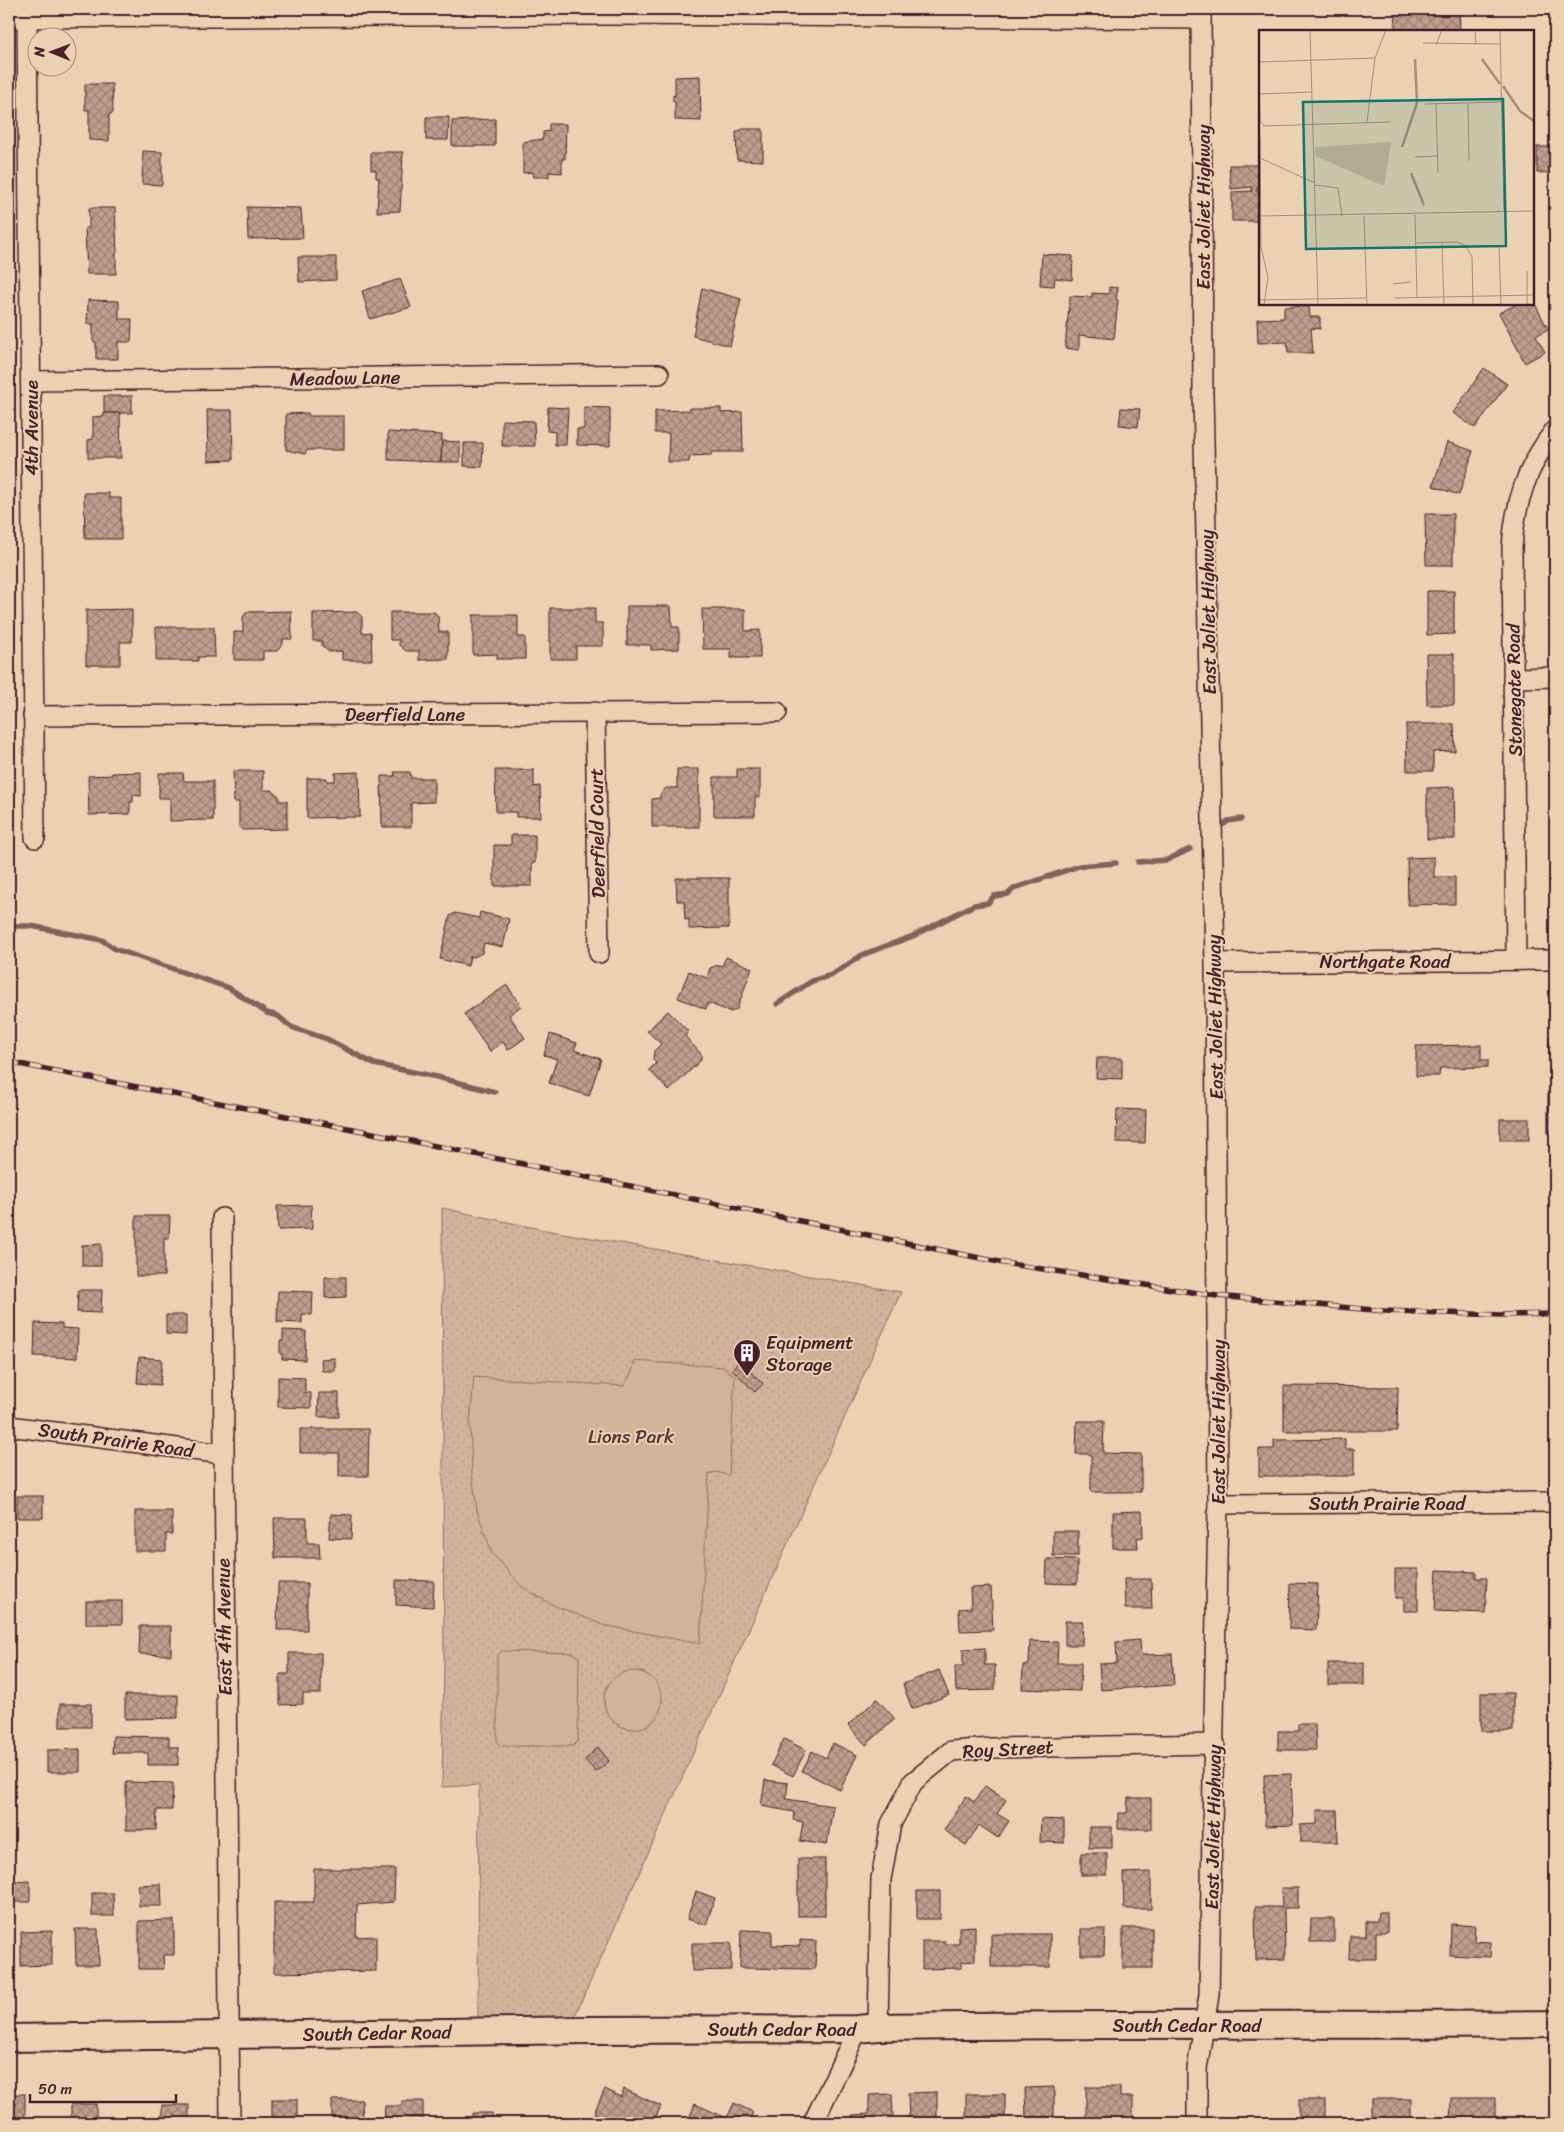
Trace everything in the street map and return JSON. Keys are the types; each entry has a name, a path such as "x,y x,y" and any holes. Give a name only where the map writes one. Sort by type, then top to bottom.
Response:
{"main road":[{"name":"South Cedar Road","path":"9,2038 1204,2024 1374,2026 1555,2024"}],"street":[{"path":"18,18 1201,14"},
{"name":"East Joliet Highway","path":"1197,2123 1196,2068 1208,1995 1215,1744 1218,1504 1214,963 1203,393 1201,14"},
{"name":"4th Avenue","path":"18,18 31,381 35,838"},
{"name":"Meadow Lane","path":"31,381 659,374"},
{"name":"Stonegate Road","path":"1516,960 1512,548 1514,520 1530,468 1542,447 1555,430"},
{"path":"1514,678 1555,677"},
{"name":"Deerfield Court","path":"595,712 599,953"},
{"name":"Deerfield Lane","path":"33,716 777,712"},
{"name":"Northgate Road","path":"1214,963 1555,960"},
{"name":"East 4th Avenue","path":"222,1218 230,2123"},
{"name":"South Prairie Road","path":"9,1426 223,1454"},
{"name":"South Prairie Road","path":"1218,1504 1555,1502"},
{"name":"Roy Street","path":"868,2028 881,1879 891,1824 913,1782 951,1752 992,1748 1215,1744"},
{"path":"813,2123 868,2028"}],"green space":[{"name":"Lions Park","path":"442,1208 540,1229 901,1292 573,2020 478,2022 479,1785 442,1787 444,1663"},
{"path":"635,1361 723,1367 735,1376 729,1475 715,1472 709,1474 700,1644 603,1625 551,1604 522,1587 492,1553 477,1511 472,1473 470,1423 474,1377 624,1386 632,1372"},
{"path":"502,1651 573,1653 579,1657 578,1741 573,1746 500,1746 497,1741 497,1656"},
{"path":"627,1671 639,1671 654,1679 662,1694 662,1706 654,1721 639,1729 627,1729 612,1721 604,1706 604,1694 612,1679"}],"building":[{"path":"1396,9 1459,9 1460,30 1395,30"},
{"path":"700,76 701,121 675,120 675,101 673,101 673,95 675,96 675,77"},
{"path":"85,84 112,84 113,113 109,114 109,141 89,140 89,110 85,110"},
{"path":"426,117 449,117 448,140 426,140"},
{"path":"495,119 495,146 452,146 452,121"},
{"path":"549,124 566,124 565,159 562,159 562,173 549,172 549,177 533,177 533,172 523,173 523,142 543,139 543,132 549,131"},
{"path":"743,129 763,129 763,161 737,160 736,132"},
{"path":"1537,147 1555,147 1555,173 1537,173"},
{"path":"143,151 162,152 162,185 142,184"},
{"path":"371,152 403,152 400,211 377,212 379,178 376,178 376,170 371,170"},
{"path":"1229,165 1259,165 1259,187 1257,187 1256,191 1259,191 1259,221 1232,221 1232,192 1252,191 1252,187 1231,189"},
{"path":"247,207 301,208 303,238 248,239"},
{"path":"89,208 115,208 116,274 87,274 85,228 89,228"},
{"path":"1042,254 1073,256 1072,280 1055,278 1054,286 1040,285"},
{"path":"298,257 336,257 336,280 299,282"},
{"path":"400,279 411,307 370,319 362,291"},
{"path":"1109,287 1118,288 1114,339 1079,335 1079,350 1065,348 1070,296 1092,297 1092,293 1109,294"},
{"path":"702,288 741,299 730,346 693,336"},
{"path":"88,300 119,301 119,319 132,319 131,342 118,342 118,359 96,359 93,324 87,324"},
{"path":"1534,302 1548,329 1536,336 1545,352 1525,363 1499,313 1515,305 1534,305"},
{"path":"1309,306 1310,317 1320,317 1320,329 1311,328 1313,353 1288,353 1287,342 1258,343 1257,319 1284,318 1284,307"},
{"path":"1484,368 1507,384 1475,428 1453,413"},
{"path":"104,396 132,396 132,413 104,413"},
{"path":"548,407 568,408 566,445 555,445 555,432 547,431"},
{"path":"584,407 610,408 610,446 577,445 577,429 584,429"},
{"path":"690,408 721,408 721,413 742,412 743,452 712,452 711,455 690,456 689,462 668,462 669,433 655,433 655,411 690,410"},
{"path":"1121,408 1140,409 1138,427 1119,425"},
{"path":"207,410 232,410 233,460 208,461"},
{"path":"104,413 120,413 121,458 88,458 88,440 93,439 93,417 104,416"},
{"path":"308,413 309,416 344,416 344,450 307,450 305,454 286,450 286,414"},
{"path":"502,420 534,421 535,446 502,446"},
{"path":"388,432 442,435 441,462 388,460"},
{"path":"442,441 460,442 460,462 441,462"},
{"path":"1447,442 1473,451 1459,495 1433,486"},
{"path":"464,443 483,443 482,467 464,466"},
{"path":"84,493 109,493 109,498 121,498 121,539 85,539"},
{"path":"1425,514 1453,514 1453,565 1426,565"},
{"path":"1427,591 1454,591 1454,634 1427,635"},
{"path":"627,606 671,606 672,627 679,627 679,649 651,650 651,645 627,645"},
{"path":"550,608 595,608 595,623 603,623 603,646 576,646 576,659 550,659"},
{"path":"132,609 132,642 120,642 120,665 86,665 86,610"},
{"path":"702,609 745,609 745,631 760,630 760,658 731,658 731,649 703,649"},
{"path":"291,611 292,639 283,639 283,644 277,651 263,651 263,660 234,660 234,632 243,632 243,617 247,612"},
{"path":"357,612 362,617 362,633 371,632 372,660 342,660 342,651 329,652 322,646 322,641 313,641 313,613"},
{"path":"390,612 434,612 438,616 439,632 448,632 448,659 419,660 419,651 406,651 399,645 399,640 390,640"},
{"path":"473,615 518,615 518,637 525,637 525,659 497,659 497,654 473,655"},
{"path":"156,627 214,627 215,657 198,657 198,661 156,661"},
{"path":"1426,654 1454,654 1454,705 1427,705"},
{"path":"1406,724 1454,724 1455,751 1433,752 1433,771 1407,771"},
{"path":"677,769 699,769 699,827 652,827 652,799 660,798 660,795 666,788 677,788"},
{"path":"737,769 760,769 760,797 755,797 755,816 714,816 714,777 737,777"},
{"path":"495,770 534,770 534,787 540,786 541,817 516,817 516,812 496,812"},
{"path":"233,771 263,771 263,790 271,790 279,796 279,801 287,801 287,829 242,830 239,826 239,802 234,802"},
{"path":"141,772 141,796 133,795 133,802 130,802 130,814 89,815 88,776"},
{"path":"359,772 360,817 307,818 307,778 327,778 327,781 335,781 335,773"},
{"path":"394,772 410,772 411,778 434,778 434,802 411,803 411,827 382,827 381,776 395,776"},
{"path":"159,773 183,773 184,781 213,781 213,820 170,821 170,798 159,798"},
{"path":"1454,787 1455,839 1427,839 1427,788"},
{"path":"511,835 535,835 535,863 532,863 532,886 494,886 494,845 511,845"},
{"path":"1434,857 1434,877 1455,877 1455,904 1408,905 1407,858"},
{"path":"676,878 729,878 729,928 689,929 689,919 685,920 684,901 677,901"},
{"path":"480,912 509,919 503,947 484,943 482,953 474,957 470,956 468,966 440,959 450,916 455,913 479,918"},
{"path":"726,957 752,968 737,1009 731,1012 708,1003 706,1009 678,998 689,971 707,978 710,968 718,965 722,966"},
{"path":"507,985 521,1006 509,1015 525,1038 508,1050 503,1042 490,1052 464,1014"},
{"path":"668,1011 689,1032 685,1036 701,1054 701,1060 669,1091 649,1070 656,1063 653,1060 654,1051 661,1044 647,1031"},
{"path":"550,1034 577,1043 574,1050 601,1059 589,1096 549,1083 557,1059 544,1055"},
{"path":"1549,1037 1555,1037 1555,1079 1549,1079"},
{"path":"1481,1045 1481,1060 1488,1060 1488,1067 1440,1068 1439,1076 1416,1076 1416,1046"},
{"path":"1097,1058 1122,1058 1122,1079 1096,1078"},
{"path":"1548,1091 1555,1091 1555,1132 1548,1132"},
{"path":"1117,1109 1146,1110 1145,1143 1116,1142"},
{"path":"1500,1119 1529,1119 1529,1140 1500,1140"},
{"path":"311,1205 312,1229 278,1230 277,1206"},
{"path":"136,1216 170,1216 169,1238 164,1238 164,1276 136,1276"},
{"path":"101,1244 101,1266 82,1266 82,1245"},
{"path":"325,1277 346,1277 346,1297 325,1298"},
{"path":"78,1290 102,1290 101,1313 77,1312"},
{"path":"278,1291 313,1292 312,1315 302,1314 302,1323 277,1322"},
{"path":"166,1315 186,1315 186,1335 166,1334"},
{"path":"35,1323 62,1324 62,1328 78,1329 77,1358 34,1356"},
{"path":"283,1330 306,1331 305,1360 282,1359 280,1341 283,1341"},
{"path":"139,1357 162,1359 160,1385 137,1383"},
{"path":"335,1358 335,1371 322,1371 321,1359"},
{"name":"Equipment Storage","path":"739,1361 763,1384 755,1392 732,1369"},
{"path":"278,1377 305,1378 305,1393 311,1393 311,1408 278,1407"},
{"path":"1284,1386 1398,1387 1397,1431 1284,1431"},
{"path":"319,1393 339,1393 339,1417 318,1417"},
{"path":"1077,1421 1104,1421 1103,1453 1141,1454 1141,1492 1091,1492 1091,1454 1076,1454"},
{"path":"300,1429 369,1429 368,1476 339,1476 339,1453 300,1453"},
{"path":"1345,1439 1345,1449 1354,1449 1354,1476 1259,1476 1259,1449 1274,1449 1274,1440"},
{"path":"17,1496 43,1496 43,1518 17,1518"},
{"path":"135,1511 172,1511 172,1534 166,1534 166,1551 135,1551"},
{"path":"1142,1511 1143,1537 1137,1538 1138,1548 1113,1548 1113,1512"},
{"path":"331,1514 352,1515 351,1539 329,1538"},
{"path":"274,1518 307,1518 307,1543 319,1543 320,1558 275,1558"},
{"path":"1053,1531 1078,1531 1078,1556 1053,1556"},
{"path":"1047,1559 1077,1560 1077,1584 1046,1583"},
{"path":"1395,1569 1418,1569 1418,1611 1404,1611 1404,1598 1395,1598"},
{"path":"1437,1570 1476,1572 1476,1578 1487,1578 1485,1613 1435,1611"},
{"path":"1124,1579 1151,1579 1152,1609 1125,1609"},
{"path":"396,1580 434,1581 433,1607 396,1605"},
{"path":"278,1583 307,1583 307,1630 277,1630"},
{"path":"1290,1583 1318,1584 1316,1630 1289,1629"},
{"path":"991,1587 993,1630 960,1631 959,1609 971,1608 970,1588"},
{"path":"86,1601 122,1601 122,1624 86,1624"},
{"path":"1065,1621 1083,1621 1082,1645 1065,1645"},
{"path":"140,1626 171,1626 171,1655 139,1654"},
{"path":"1140,1640 1141,1655 1172,1654 1174,1685 1101,1690 1099,1664 1117,1663 1116,1642"},
{"path":"1030,1641 1058,1642 1057,1663 1081,1663 1080,1691 1022,1689 1023,1665 1029,1665"},
{"path":"985,1648 985,1665 995,1665 995,1690 956,1691 955,1666 963,1666 963,1649"},
{"path":"289,1653 321,1653 321,1694 303,1694 303,1704 280,1705 280,1674 289,1674"},
{"path":"1328,1663 1364,1663 1364,1685 1328,1685"},
{"path":"939,1670 949,1695 912,1709 903,1684"},
{"path":"1481,1693 1513,1693 1513,1731 1481,1731"},
{"path":"125,1695 178,1695 178,1718 125,1719"},
{"path":"877,1699 895,1719 866,1745 848,1725"},
{"path":"60,1704 91,1704 91,1727 60,1727"},
{"path":"1298,1724 1315,1724 1316,1750 1278,1750 1278,1731 1298,1731"},
{"path":"113,1736 169,1737 169,1747 178,1747 178,1765 148,1765 148,1753 112,1753"},
{"path":"784,1739 806,1750 793,1776 771,1765"},
{"path":"833,1743 857,1755 840,1790 802,1771 812,1751 826,1758"},
{"path":"598,1747 609,1761 596,1772 585,1760"},
{"path":"80,1749 80,1772 47,1772 47,1750"},
{"path":"1291,1774 1293,1825 1265,1826 1264,1775"},
{"path":"765,1780 788,1783 786,1799 833,1806 827,1845 800,1841 803,1822 793,1820 794,1812 761,1806"},
{"path":"126,1782 173,1783 172,1810 157,1810 156,1830 126,1830"},
{"path":"985,1786 1006,1800 997,1814 1009,1821 998,1838 979,1825 966,1845 944,1830 966,1796 974,1802"},
{"path":"1128,1798 1151,1798 1151,1829 1118,1829 1118,1813 1127,1813"},
{"path":"1317,1810 1337,1810 1338,1842 1300,1842 1300,1825 1317,1824"},
{"path":"1041,1819 1064,1820 1064,1843 1040,1842"},
{"path":"1089,1827 1112,1827 1112,1848 1089,1848"},
{"path":"1081,1853 1107,1853 1107,1875 1081,1875"},
{"path":"798,1859 825,1859 825,1916 798,1916"},
{"path":"314,1869 395,1869 394,1902 357,1905 356,1937 376,1936 376,1971 274,1973 274,1902 314,1902"},
{"path":"1151,1872 1151,1909 1124,1909 1123,1873"},
{"path":"30,1881 30,1902 9,1902 9,1882"},
{"path":"161,1884 162,1906 139,1906 138,1885"},
{"path":"1281,1888 1298,1888 1298,1908 1284,1908 1285,1959 1256,1960 1255,1907 1282,1907"},
{"path":"696,1891 715,1898 706,1925 687,1919"},
{"path":"917,1891 940,1891 940,1919 917,1919"},
{"path":"92,1893 113,1893 114,1916 92,1916"},
{"path":"1378,1912 1387,1912 1387,1932 1376,1932 1376,1959 1349,1959 1350,1936 1366,1936 1366,1921 1377,1921"},
{"path":"1311,1919 1334,1919 1334,1942 1310,1942"},
{"path":"174,1920 174,1955 163,1955 164,1969 139,1969 139,1921"},
{"path":"1451,1924 1475,1926 1474,1941 1491,1942 1490,1957 1450,1955"},
{"path":"975,1926 975,1961 962,1962 962,1968 922,1969 922,1941 945,1941 945,1944 959,1944 959,1927"},
{"path":"1123,1928 1152,1928 1152,1968 1123,1968"},
{"path":"75,1929 98,1929 99,1965 76,1965"},
{"path":"1081,1929 1105,1929 1104,1955 1081,1955"},
{"path":"741,1930 772,1931 772,1945 800,1946 800,1940 816,1941 815,1969 740,1968"},
{"path":"52,1931 52,1965 21,1966 21,1932"},
{"path":"991,1934 1050,1934 1050,1967 991,1967"},
{"path":"692,1943 731,1943 731,1970 692,1971"},
{"path":"1054,2087 1054,2117 1026,2117 1025,2088"},
{"path":"1086,2087 1120,2087 1120,2097 1133,2097 1133,2122 1086,2123"},
{"path":"605,2089 621,2097 624,2089 661,2106 653,2123 617,2123 594,2113"},
{"path":"937,2092 937,2123 909,2123 908,2093"},
{"path":"9,2094 25,2094 25,2123 9,2123"},
{"path":"892,2094 893,2116 882,2116 882,2123 852,2123 852,2115 869,2114 869,2095"},
{"path":"966,2094 1005,2094 1005,2116 986,2116 986,2123 966,2123"},
{"path":"1451,2098 1495,2098 1495,2123 1450,2123"},
{"path":"272,2099 297,2099 297,2123 272,2123"},
{"path":"1371,2099 1411,2099 1411,2123 1371,2123"},
{"path":"332,2100 362,2100 363,2123 332,2123"},
{"path":"1299,2100 1325,2100 1325,2123 1299,2123"},
{"path":"402,2101 423,2101 423,2123 384,2123 385,2106 401,2106"},
{"path":"734,2103 753,2112 748,2123 687,2123 695,2104 727,2118"},
{"path":"71,2104 96,2104 96,2123 71,2123"},
{"path":"162,2105 189,2105 189,2123 162,2123"},
{"path":"472,2113 492,2113 493,2123 472,2123"}],"waterway":[{"path":"1224,824 1228,821 1241,819"},
{"path":"1138,862 1167,860 1190,849"},
{"path":"777,1004 812,981 832,975 862,955 913,936 974,905 988,903 994,896 1008,894 1015,888 1079,866 1116,863"},
{"path":"9,926 31,926 102,940 115,949 229,988 267,1013 278,1016 291,1027 327,1039 374,1064 437,1077 495,1092"}],"railway":[{"path":"9,1062 363,1131 1004,1263 1217,1296 1385,1311 1502,1315 1555,1314"}],"place":[{"name":"Equipment Storage","path":"747,1377"}]}
